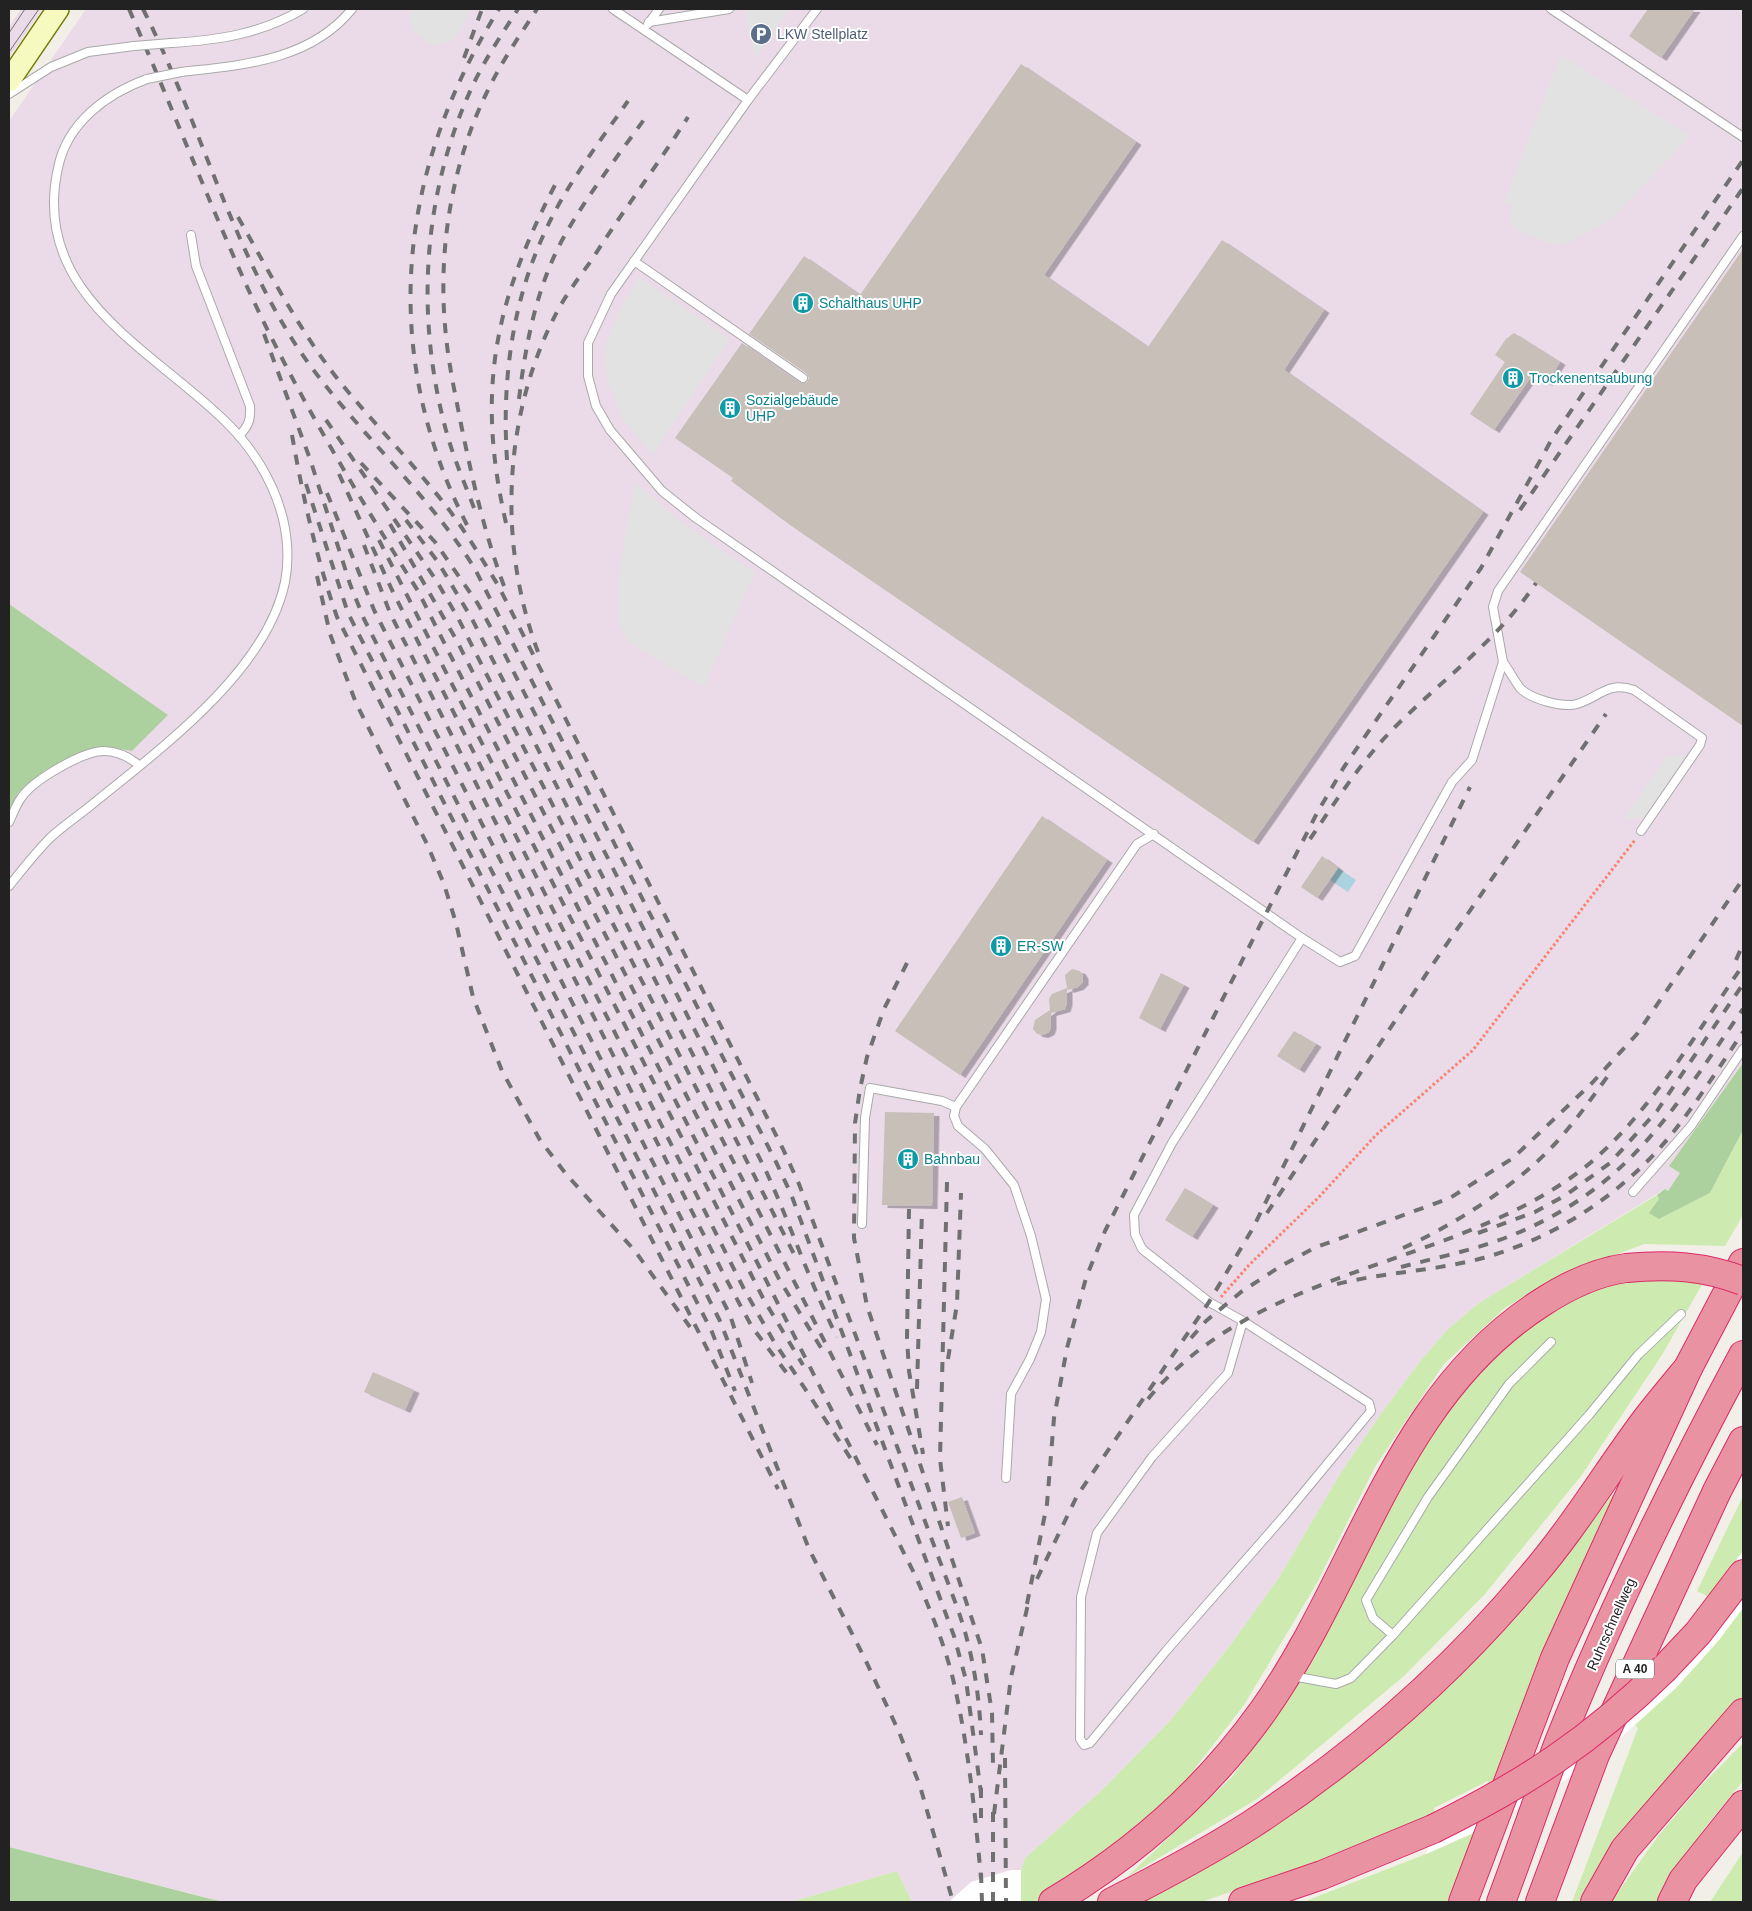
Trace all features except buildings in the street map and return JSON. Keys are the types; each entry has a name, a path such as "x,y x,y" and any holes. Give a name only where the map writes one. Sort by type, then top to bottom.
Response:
{"highway":[{"path":"1463,1902 1555,1658 1600,1556 1688,1368 1743,1262"},
{"path":"1052,1902 1080,1886 1183,1805 1210,1778 1238,1745 1287,1675 1394,1471 1434,1406 1464,1368 1517,1318 1554,1294 1589,1277 1626,1268 1676,1265 1700,1268 1743,1281"},
{"name":"Ruhrschnellweg","path":"1501,1902 1560,1741 1619,1604 1684,1466 1743,1355"},
{"path":"1112,1902 1182,1866 1252,1824 1338,1763 1382,1728 1439,1676 1482,1633 1564,1537 1645,1421 1688,1368"},
{"name":"A 40","path":"1540,1902 1595,1755 1717,1491 1743,1442"},
{"path":"1243,1902 1322,1876 1433,1830 1531,1777 1616,1715 1698,1633 1743,1574"},
{"path":"1595,1902 1625,1849 1743,1713"},
{"path":"1672,1902 1684,1880 1743,1805"}],"main road":[{"path":"9,81 58,9"}],"lane":[{"path":"9,94 51,67 88,52 220,38 257,31 282,21 303,9"},
{"path":"9,886 50,839 200,712 229,683 260,643 279,607 286,580 288,554 285,526 279,501 262,468 238,436 225,421 123,335 95,306 75,279 60,248 54,217 54,184 60,157 76,130 94,107 121,89 147,79 181,72 256,64 295,51 323,35 352,9"},
{"path":"613,9 748,100"},
{"path":"643,29 659,9"},
{"path":"649,22 729,9"},
{"path":"817,9 748,100 611,294 588,343 588,376 596,406 610,430 662,491 766,568 1154,834 1302,938 1340,962 1354,956 1452,782 1472,760 1503,662"},
{"path":"1551,9 1743,137"},
{"path":"191,235 196,266 250,406 251,419 249,425 238,436"},
{"path":"1641,831 1700,745 1702,738 1634,690 1625,686 1607,689 1577,704 1556,705 1521,689 1503,662 1494,607 1498,591 1743,236"},
{"path":"634,261 803,378"},
{"path":"9,822 22,797 46,775 77,759 103,751 125,755 139,765"},
{"path":"1006,1478 1011,1394 1030,1360 1040,1332 1046,1299 1031,1236 1014,1185 985,1149 958,1126 954,1116 956,1107 1137,844 1154,834"},
{"path":"1243,1321 1228,1373 1152,1457 1097,1533 1081,1596 1080,1738 1084,1745 1090,1744 1166,1651 1286,1515 1371,1411 1368,1403 1243,1321 1214,1305 1142,1249 1134,1234 1134,1215 1172,1143 1302,938"},
{"path":"1633,1192 1690,1126 1743,1049"},
{"path":"862,1224 865,1118 870,1088 942,1101 956,1107"},
{"path":"1287,1675 1336,1684 1351,1678 1393,1635 1588,1415 1638,1355 1681,1314"},
{"path":"1393,1635 1374,1618 1366,1600 1428,1497 1509,1384 1551,1342"}],"path":[{"path":"1214,1305 1249,1265 1319,1197 1376,1135 1473,1050 1641,831"}],"shaded area":[{"path":"21,9 42,9 9,58 9,27"},
{"path":"86,9 1743,9 1743,1063 1669,1166 1680,1173 1668,1191 1665,1189 1479,1303 1448,1329 1422,1359 1380,1415 1340,1474 1280,1576 1229,1647 1170,1721 1101,1791 1025,1858 1021,1870 1021,1902 912,1902 897,1871 791,1902 224,1902 9,1847 9,811 18,793 44,771 103,746 132,751 167,715 9,604 9,121"},
{"path":"410,9 471,9 458,35 452,41 432,46 414,32 410,22"},
{"name":"LKW Stellplatz","path":"745,9 790,9 755,59"},
{"path":"1561,55 1690,136 1611,220 1566,244 1556,245 1518,231 1511,225 1509,217 1513,205 1504,202"},
{"path":"639,277 730,339 653,454 624,421 608,383 604,355 611,330 624,302"},
{"path":"636,483 682,523 755,573 704,687 628,642 619,623 619,577 628,516"},
{"path":"1686,755 1643,818 1623,819 1667,756"}],"green space":[{"path":"9,604 168,715 132,751 103,746 44,771 18,793 9,811"},
{"path":"1743,1063 1743,1130 1710,1193 1659,1219 1649,1213 1659,1199 1657,1195 1665,1189 1668,1191 1680,1173 1669,1166"},
{"path":"1743,1130 1743,1215 1725,1246 1644,1244 1554,1278 1505,1308 1444,1364 1375,1467 1317,1583 1244,1705 1183,1784 1105,1855 1041,1899 1034,1902 1021,1902 1021,1870 1025,1858 1101,1791 1170,1721 1229,1647 1280,1576 1340,1474 1380,1415 1422,1359 1448,1329 1479,1303 1657,1195 1659,1199 1659,1219 1710,1193"},
{"path":"1650,1278 1704,1281 1662,1355 1581,1476 1485,1594 1404,1676 1257,1799 1127,1877 1232,1777 1293,1692 1423,1448 1473,1375 1523,1328 1578,1297 1607,1286"},
{"path":"1612,1495 1615,1497 1496,1780 1488,1784 1488,1781 1434,1808 1435,1813 1319,1861 1202,1902 1143,1902 1212,1864 1279,1822 1342,1777 1402,1727 1459,1674 1513,1617 1564,1558"},
{"path":"1743,1496 1743,1551 1718,1586 1707,1596 1697,1591"},
{"path":"1743,1608 1743,1696 1619,1840 1581,1902 1572,1902 1638,1728 1635,1725 1697,1665"},
{"path":"1743,1743 1743,1781 1703,1830 1661,1902 1611,1902 1659,1835 1698,1789"},
{"path":"1476,1832 1451,1902 1303,1902 1426,1854"},
{"path":"9,1847 203,1897 224,1902 9,1902"},
{"path":"1743,1852 1743,1902 1710,1902"},
{"path":"897,1871 912,1902 791,1902"}],"water":[{"path":"1338,868 1356,880 1348,892 1330,880"}],"pier":[{"path":"1743,1551 1743,1608 1719,1640 1676,1688 1609,1748 1558,1785 1482,1829 1426,1854 1438,1813 1517,1770 1592,1718 1636,1679 1687,1625"},
{"path":"1011,1870 1021,1870 1021,1902 949,1902 971,1882"}],"tram line":[{"path":"9,33 25,9"},
{"path":"9,52 39,9"}],"railway":[{"path":"129,9 233,256 287,368 329,444 418,591 915,1575 936,1626 953,1679 967,1753 981,1878"},
{"path":"143,9 180,91 231,218 269,300 292,339 313,369 359,426 432,509 475,569 777,1164 791,1194 954,1636 966,1680 981,1793"},
{"path":"464,58 482,9"},
{"path":"467,525 439,460 421,394 412,328 412,263 421,198 439,134 465,71 499,9"},
{"path":"474,508 447,434 437,391 430,346 429,258 434,214 442,171 455,128 477,77 518,9"},
{"path":"504,586 480,508 455,394 446,336 444,273 450,210 456,179 475,118 493,79 537,9"},
{"path":"507,460 506,403 511,346 523,290 532,263 551,218 561,201 628,101"},
{"path":"519,399 524,360 532,322 543,284 558,248 589,197 648,114"},
{"path":"538,652 525,610 516,566 512,522 512,478 517,434 526,390 540,348 559,308 688,117"},
{"path":"1027,1604 1047,1504 1054,1418 1067,1348 1086,1278 1105,1231 1317,813 1344,767 1481,568 1553,437 1743,160"},
{"path":"506,523 497,476 492,432 492,390 496,349 517,269 555,185"},
{"path":"1520,510 1743,188"},
{"path":"238,217 283,296 333,373 452,513 498,585 783,1149 799,1184 957,1607 974,1670 979,1702 981,1735"},
{"path":"264,334 310,459 350,584 364,619 720,1321 809,1549 865,1659 899,1732 920,1786 953,1902"},
{"path":"326,420 436,580 458,618 877,1445"},
{"path":"292,435 311,527 337,617 778,1489"},
{"path":"361,463 435,542 478,604 766,1171 837,1337"},
{"path":"339,474 392,590 745,1291 773,1340 853,1462"},
{"path":"306,484 348,613 712,1332 735,1391"},
{"path":"327,493 374,610 730,1315 752,1383"},
{"path":"406,520 438,562 472,619 796,1258"},
{"path":"390,524 457,641 779,1279 826,1356"},
{"path":"379,540 764,1300 803,1365"},
{"path":"364,545 390,613 724,1275 752,1327 789,1376"},
{"path":"317,576 330,634 356,703 427,844 444,884 456,923 473,997 502,1071 540,1140 566,1174 635,1251 690,1327"},
{"path":"1310,839 1371,753 1413,709 1505,623 1536,583"},
{"path":"1267,1213 1433,964 1606,714"},
{"path":"1037,1579 1077,1496 1209,1302 1253,1228 1470,787"},
{"path":"1191,1338 1206,1321 1241,1292 1281,1266 1314,1248 1450,1198 1513,1158 1592,1083 1637,1034 1743,879"},
{"path":"1736,960 1743,944"},
{"path":"907,963 884,1009 867,1057 860,1089 855,1123 854,1238 867,1306 982,1649 992,1713 993,1765"},
{"path":"1148,1399 1191,1356 1240,1323 1293,1296 1463,1233 1518,1209 1569,1179 1595,1159 1620,1135 1643,1108 1665,1080 1743,965"},
{"path":"1478,1233 1535,1212 1566,1195 1610,1163 1657,1111 1743,984"},
{"path":"1401,1267 1473,1248 1515,1234 1555,1215 1590,1192 1620,1168 1672,1111 1743,1009"},
{"path":"1337,1284 1447,1266 1483,1258 1539,1237 1591,1208 1615,1190 1659,1149 1695,1103 1743,1032"},
{"path":"1403,1248 1462,1217 1501,1191 1536,1163 1582,1112 1610,1073"},
{"path":"947,1182 940,1459 948,1526"},
{"path":"948,1359 957,1304 961,1193"},
{"path":"909,1209 907,1338 909,1371 923,1454"},
{"path":"917,1389 922,1210"},
{"path":"994,1814 1011,1677 1029,1600"},
{"path":"1005,1758 1006,1902"},
{"path":"981,1788 981,1825"},
{"path":"993,1808 993,1902"},
{"path":"981,1873 982,1902"}],"place":[{"name":"LKW Stellplatz","path":"761,34"},
{"name":"Schalthaus UHP","path":"803,303"},
{"name":"Trockenentsaubung","path":"1513,378"},
{"name":"Sozialgebäude UHP","path":"730,408"},
{"name":"ER-SW","path":"1001,946"},
{"name":"Bahnbau","path":"908,1159"}]}
